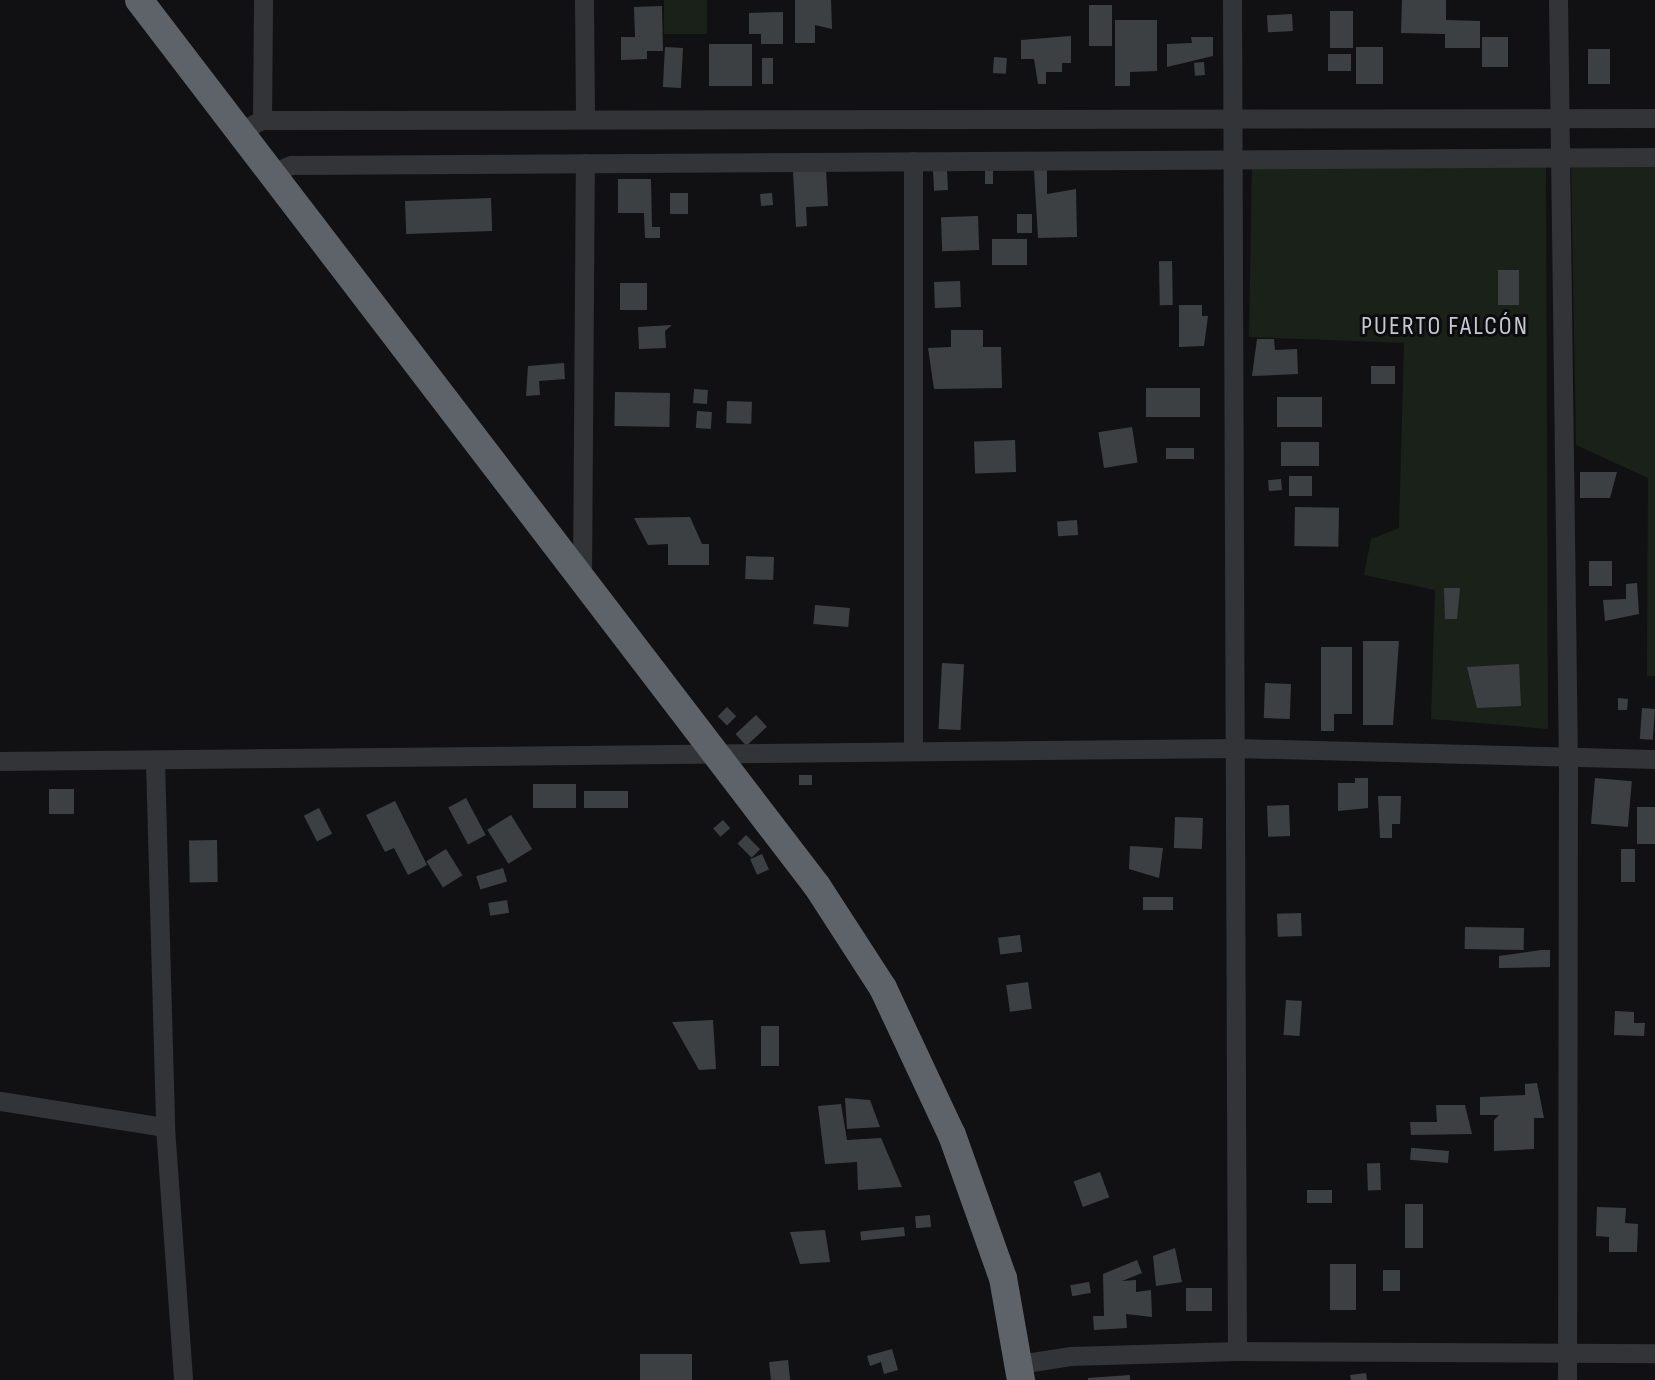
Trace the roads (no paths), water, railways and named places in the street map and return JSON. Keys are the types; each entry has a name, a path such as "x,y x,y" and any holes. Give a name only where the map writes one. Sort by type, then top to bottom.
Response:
{"highway":[{"path":"139,0 250,126 271,173 716,749 817,886 919,1056 980,1205 1020,1372"}],"street":[{"path":"263,0 250,126 585,117 1655,118"},
{"path":"584,0 585,117"},
{"path":"1232,0 1237,748 1237,1351"},
{"path":"1558,0 1569,760 1567,1380"},
{"path":"271,173 291,165 1655,156"},
{"path":"913,161 913,749"},
{"path":"582,577 585,163"},
{"path":"0,761 155,762 716,749 1237,748 1569,760 1655,759"},
{"path":"155,762 165,1126 183,1380"},
{"path":"0,1101 165,1126"},
{"path":"1020,1372 1070,1356 1237,1351 1655,1353"}],"district":[{"name":"PUERTO FALCÓN","path":"1445,327"}]}
